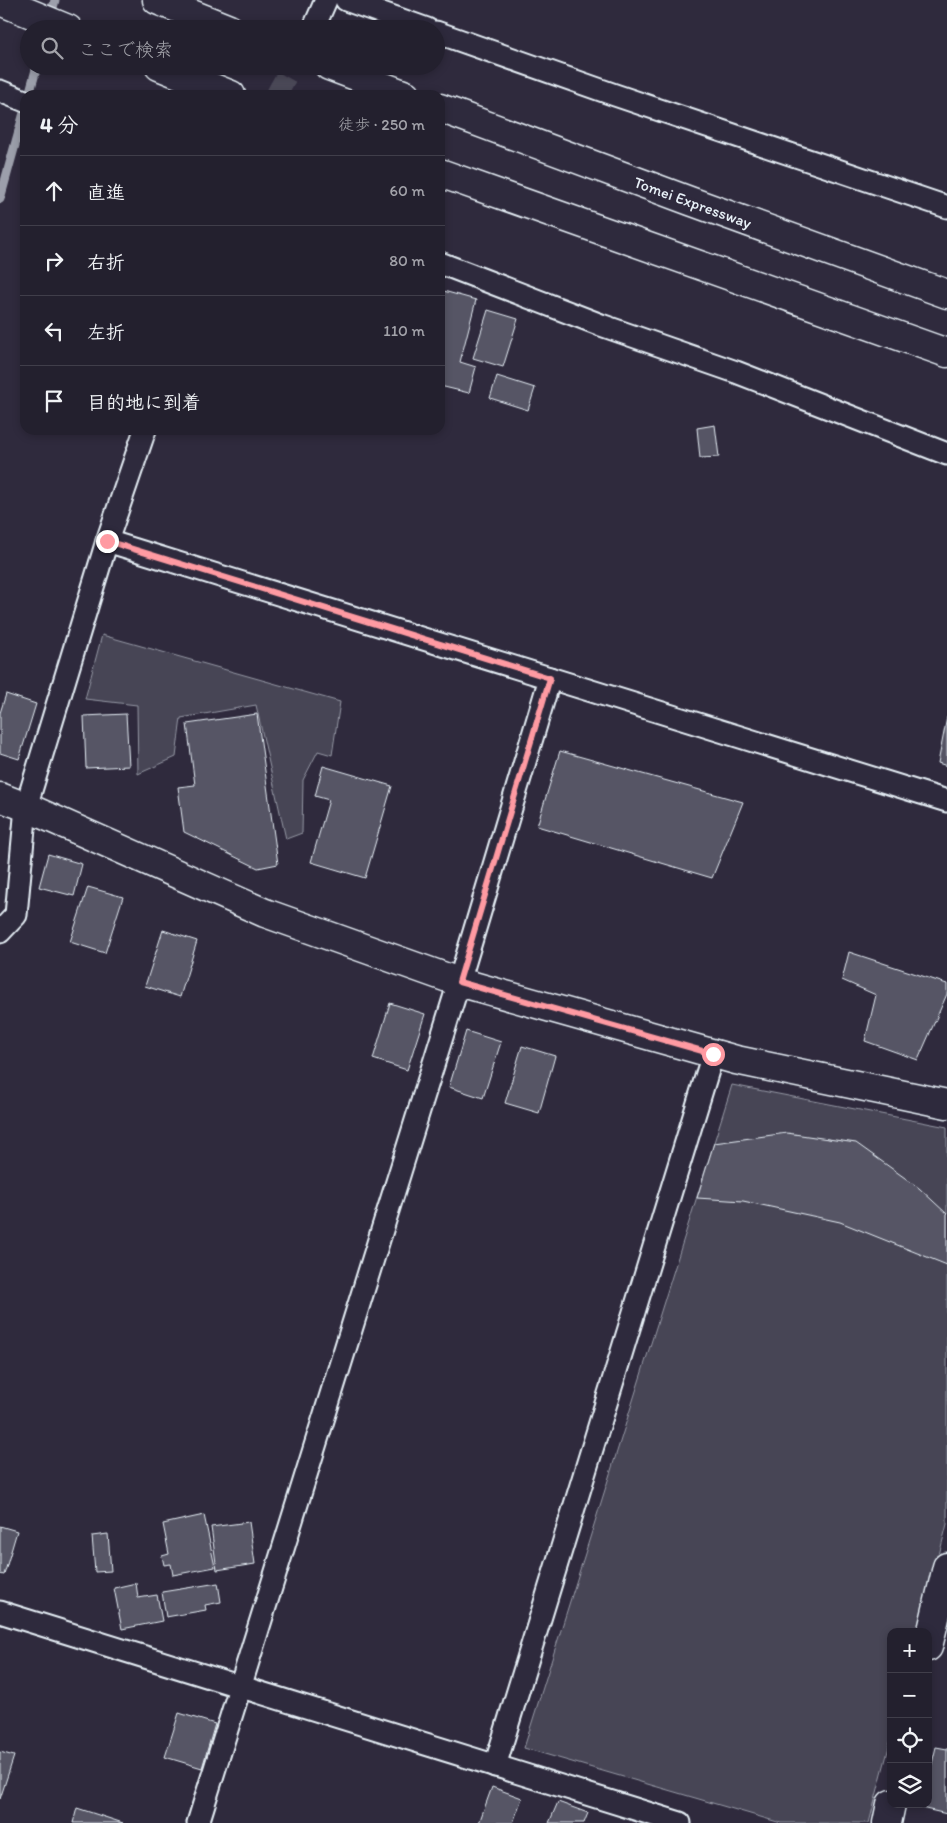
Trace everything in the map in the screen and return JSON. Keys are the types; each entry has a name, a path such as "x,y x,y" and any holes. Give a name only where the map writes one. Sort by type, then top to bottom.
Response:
{"main road":[{"path":"156,0 206,20"},
{"path":"0,1 46,20"},
{"path":"181,75 219,90"},
{"path":"353,75 393,90"},
{"name":"Tomei Expressway","path":"445,110 947,294"},
{"path":"445,175 947,353"},
{"path":"0,797 264,913 459,982 713,1054 947,1104"},
{"path":"932,1630 947,1567"},
{"path":"887,1823 890,1808"}],"street":[{"path":"317,20 326,0"},
{"path":"346,0 403,20"},
{"path":"445,35 615,95 947,207"},
{"path":"0,91 20,99"},
{"path":"445,265 601,325 736,372 947,454"},
{"path":"0,932 16,915 26,807 107,541 143,435"},
{"path":"107,541 947,801"},
{"path":"198,1823 459,982 550,678"},
{"path":"495,1766 713,1054"},
{"path":"0,1612 680,1823"}],"shaded area":[{"path":"102,635 340,702 332,755 318,751 303,780 302,833 286,839 256,705 181,718 176,757 138,774 137,705 85,699"},
{"path":"732,1085 947,1127 947,1524 920,1628 887,1628 887,1754 869,1823 781,1823 524,1748"}],"building":[{"path":"445,291 476,300 460,362 476,367 469,393 445,387"},
{"path":"488,310 518,319 503,367 473,358"},
{"path":"497,376 535,388 528,410 490,398"},
{"path":"715,425 719,457 700,458 697,428"},
{"path":"6,694 36,704 19,759 0,753 0,713"},
{"path":"126,714 129,766 86,768 84,716"},
{"path":"257,714 278,864 258,868 184,832 178,787 195,785 187,724"},
{"path":"947,717 947,766 938,763"},
{"path":"560,751 743,802 712,878 537,826"},
{"path":"323,766 392,786 365,878 311,862 329,800 315,796"},
{"path":"48,854 82,864 74,896 39,887"},
{"path":"88,887 123,897 105,953 70,942"},
{"path":"163,930 197,941 180,997 145,986"},
{"path":"849,952 947,984 947,994 918,1060 865,1041 876,995 842,980"},
{"path":"390,1003 425,1014 407,1070 373,1059"},
{"path":"466,1031 501,1042 483,1098 449,1087"},
{"path":"522,1046 555,1056 539,1113 505,1103"},
{"path":"787,1133 856,1143 919,1188 947,1214 947,1265 840,1222 743,1201 697,1198 714,1143"},
{"path":"204,1515 215,1567 173,1575 171,1564 164,1565 162,1556 169,1554 163,1524"},
{"path":"249,1522 255,1564 217,1570 211,1527"},
{"path":"0,1526 17,1531 4,1575 0,1574"},
{"path":"108,1534 111,1571 95,1572 92,1536"},
{"path":"136,1583 138,1598 157,1595 162,1621 122,1629 114,1588"},
{"path":"218,1583 221,1602 205,1605 206,1610 166,1617 162,1592"},
{"path":"179,1713 215,1724 202,1768 165,1757"},
{"path":"936,1747 947,1749 947,1814 921,1808 932,1808 932,1764"},
{"path":"0,1752 14,1756 0,1799"},
{"path":"492,1787 522,1798 513,1823 479,1823"},
{"path":"558,1802 588,1813 584,1823 549,1823"},
{"path":"77,1808 123,1823 73,1823"}],"waterway":[{"path":"50,19 55,0"},
{"path":"30,90 35,75"},
{"path":"0,199 20,127"}],"tunnel":[{"path":"279,90 287,75"}],"route":[{"path":"107,541 550,678 459,982 713,1054"}]}
